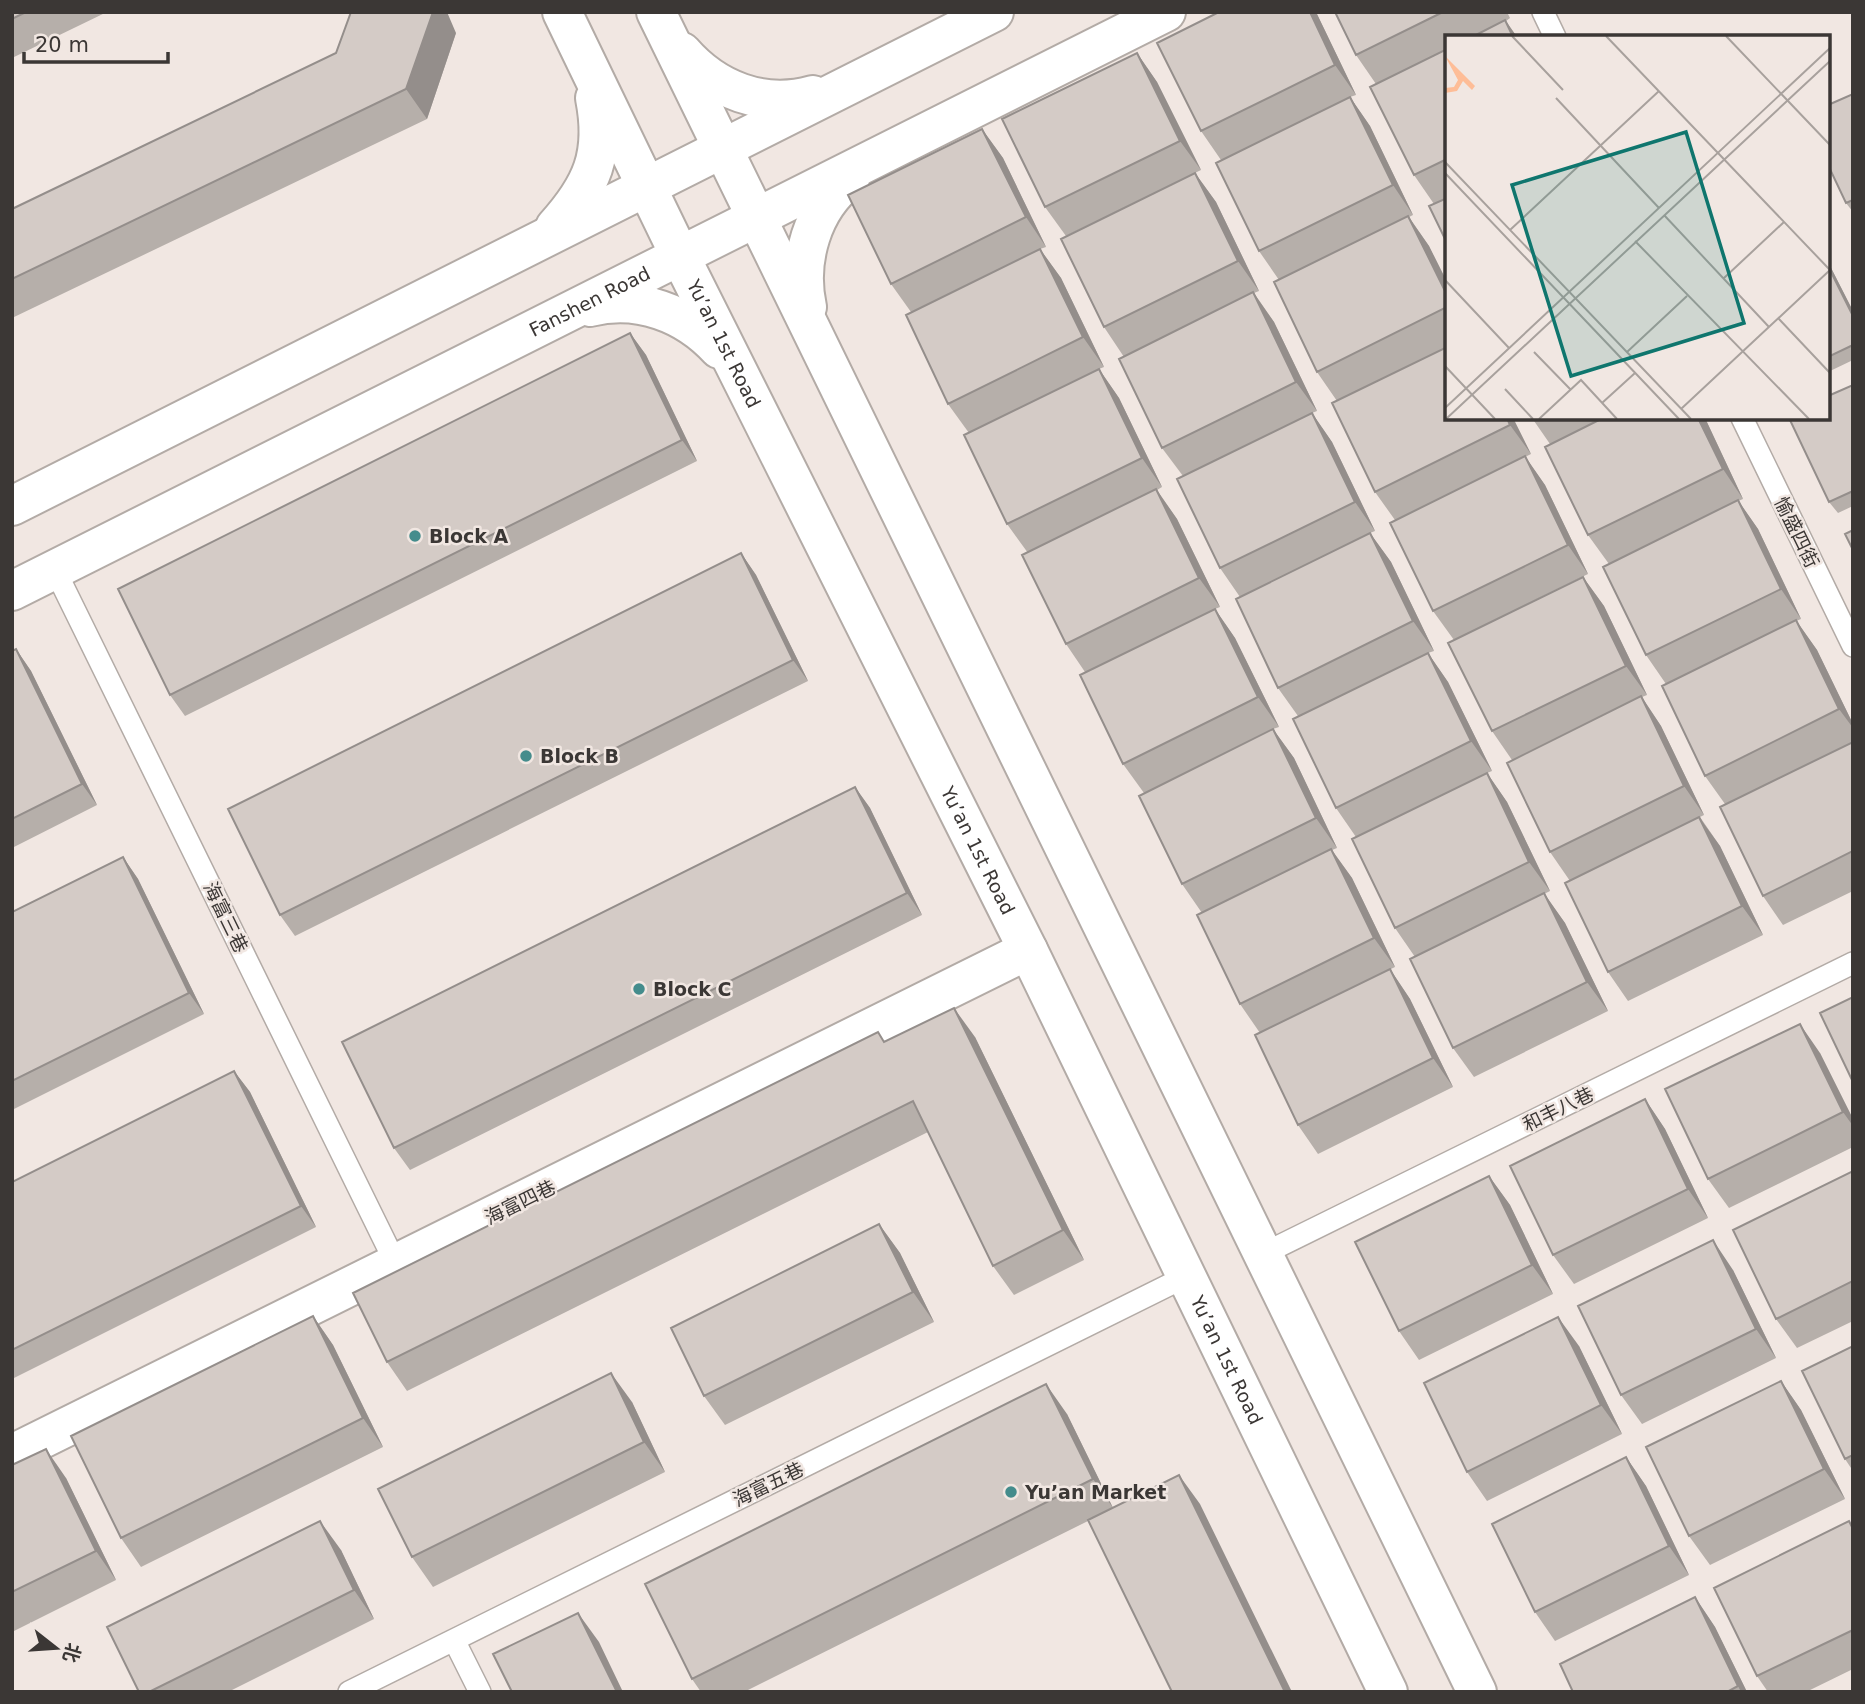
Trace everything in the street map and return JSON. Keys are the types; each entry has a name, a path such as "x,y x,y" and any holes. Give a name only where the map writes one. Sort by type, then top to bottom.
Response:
{"main road":[{"name":"Yu’an 1st Road","path":"562,12 680,256 1028,950 1388,1692"},
{"path":"12,506 993,12"},
{"name":"Fanshen Road","path":"12,591 1166,12"},
{"path":"659,17 685,55 716,83 742,94 798,99 845,87"},
{"path":"659,17 1477,1692"},
{"path":"515,253 554,229 582,197 597,157 599,114 590,71"},
{"path":"813,333 804,291 806,248 820,212 845,183 881,156"},
{"path":"565,313 605,303 644,304 680,317 711,340 736,368"},
{"name":"海富四巷","path":"12,1454 1028,950"}],"lane":[{"path":"1544,12 1554,35"},
{"name":"愉盛四街","path":"1743,420 1853,646"},
{"name":"海富三巷","path":"55,570 396,1264"},
{"name":"和丰八巷","path":"1263,1254 1853,963"},
{"name":"海富五巷","path":"349,1692 1187,1276"},
{"path":"454,1640 480,1692"}],"building":[{"path":"12,12 26,12 12,19"},
{"path":"351,12 433,12 406,89 12,279 12,209 336,53"},
{"path":"1219,12 1310,12 1335,65 1201,131 1157,43"},
{"path":"1335,12 1443,12 1356,55"},
{"path":"1505,20 1512,35 1476,35"},
{"path":"1445,50 1445,160 1414,175 1370,87"},
{"path":"1137,53 1180,141 1045,207 1002,119"},
{"path":"1853,94 1853,200 1846,203 1830,169 1830,104"},
{"path":"1350,97 1393,185 1259,251 1216,163"},
{"path":"982,129 1026,217 891,284 848,195"},
{"path":"1195,173 1238,261 1104,327 1061,239"},
{"path":"1445,199 1445,239 1429,206"},
{"path":"1408,216 1445,291 1445,308 1317,372 1274,282"},
{"path":"1040,249 1083,337 948,404 906,315"},
{"path":"1830,270 1853,316 1853,345 1830,356"},
{"path":"1253,292 1296,382 1162,448 1119,359"},
{"name":"Block A","path":"630,333 682,440 170,695 118,589"},
{"path":"1445,348 1445,420 1508,420 1510,425 1375,492 1332,403"},
{"path":"1099,369 1142,458 1007,524 964,435"},
{"path":"1853,385 1853,491 1829,502 1790,420 1830,420 1830,395"},
{"path":"1312,413 1355,502 1220,568 1177,479"},
{"path":"1599,420 1699,420 1723,469 1588,535 1545,447"},
{"path":"1525,456 1568,545 1433,611 1390,523"},
{"path":"1156,489 1199,578 1066,644 1022,555"},
{"path":"1738,500 1781,589 1646,655 1603,567"},
{"path":"1853,530 1853,550 1845,534"},
{"path":"1370,533 1413,621 1278,688 1236,599"},
{"name":"Block B","path":"741,553 793,660 280,915 228,809"},
{"path":"1583,577 1626,666 1492,731 1448,643"},
{"path":"1215,609 1258,697 1123,764 1080,675"},
{"path":"1796,620 1839,709 1705,776 1662,686"},
{"path":"16,649 82,784 12,819 12,651"},
{"path":"1428,653 1471,741 1336,808 1293,719"},
{"path":"1641,696 1684,786 1550,852 1507,763"},
{"path":"1273,729 1316,818 1182,884 1139,796"},
{"path":"1853,742 1853,851 1763,896 1720,807"},
{"path":"1487,773 1529,862 1395,928 1352,839"},
{"name":"Block C","path":"855,787 907,893 394,1148 342,1042"},
{"path":"1699,817 1742,906 1608,972 1565,883"},
{"path":"1331,849 1374,938 1240,1004 1197,915"},
{"path":"123,857 189,993 12,1081 12,912"},
{"path":"1544,893 1587,982 1453,1048 1410,959"},
{"path":"1390,969 1433,1058 1298,1125 1255,1035"},
{"path":"1853,997 1853,1082 1820,1013"},
{"path":"954,1008 1063,1230 993,1266 913,1101 387,1362 353,1293 878,1032 884,1042"},
{"path":"1800,1024 1843,1112 1708,1179 1665,1089"},
{"path":"234,1071 301,1206 12,1350 12,1182"},
{"path":"1645,1099 1688,1189 1553,1255 1510,1166"},
{"path":"1853,1171 1853,1281 1776,1319 1733,1230"},
{"path":"1489,1176 1532,1265 1399,1331 1355,1242"},
{"path":"879,1224 913,1292 704,1396 671,1328"},
{"path":"1713,1240 1756,1329 1621,1395 1578,1306"},
{"path":"313,1316 363,1418 121,1538 71,1436"},
{"path":"1558,1317 1601,1405 1467,1472 1424,1383"},
{"path":"1853,1346 1853,1455 1845,1459 1802,1371"},
{"path":"611,1373 644,1442 412,1557 378,1489"},
{"path":"1781,1381 1824,1469 1689,1536 1646,1447"},
{"path":"1046,1384 1093,1479 692,1679 645,1584"},
{"path":"46,1449 96,1551 12,1592 12,1465"},
{"path":"1626,1457 1669,1546 1535,1612 1492,1524"},
{"path":"1179,1475 1285,1692 1172,1692 1088,1520"},
{"path":"320,1521 354,1590 149,1692 139,1692 107,1627"},
{"path":"1849,1521 1853,1529 1853,1630 1757,1676 1714,1588"},
{"path":"1695,1597 1738,1686 1727,1692 1573,1692 1560,1664"},
{"path":"578,1613 617,1692 512,1692 493,1654"}],"place":[{"name":"Block A","path":"415,536"},
{"name":"Block B","path":"526,756"},
{"name":"Block C","path":"639,989"},
{"name":"Yu’an Market","path":"1011,1492"}]}
